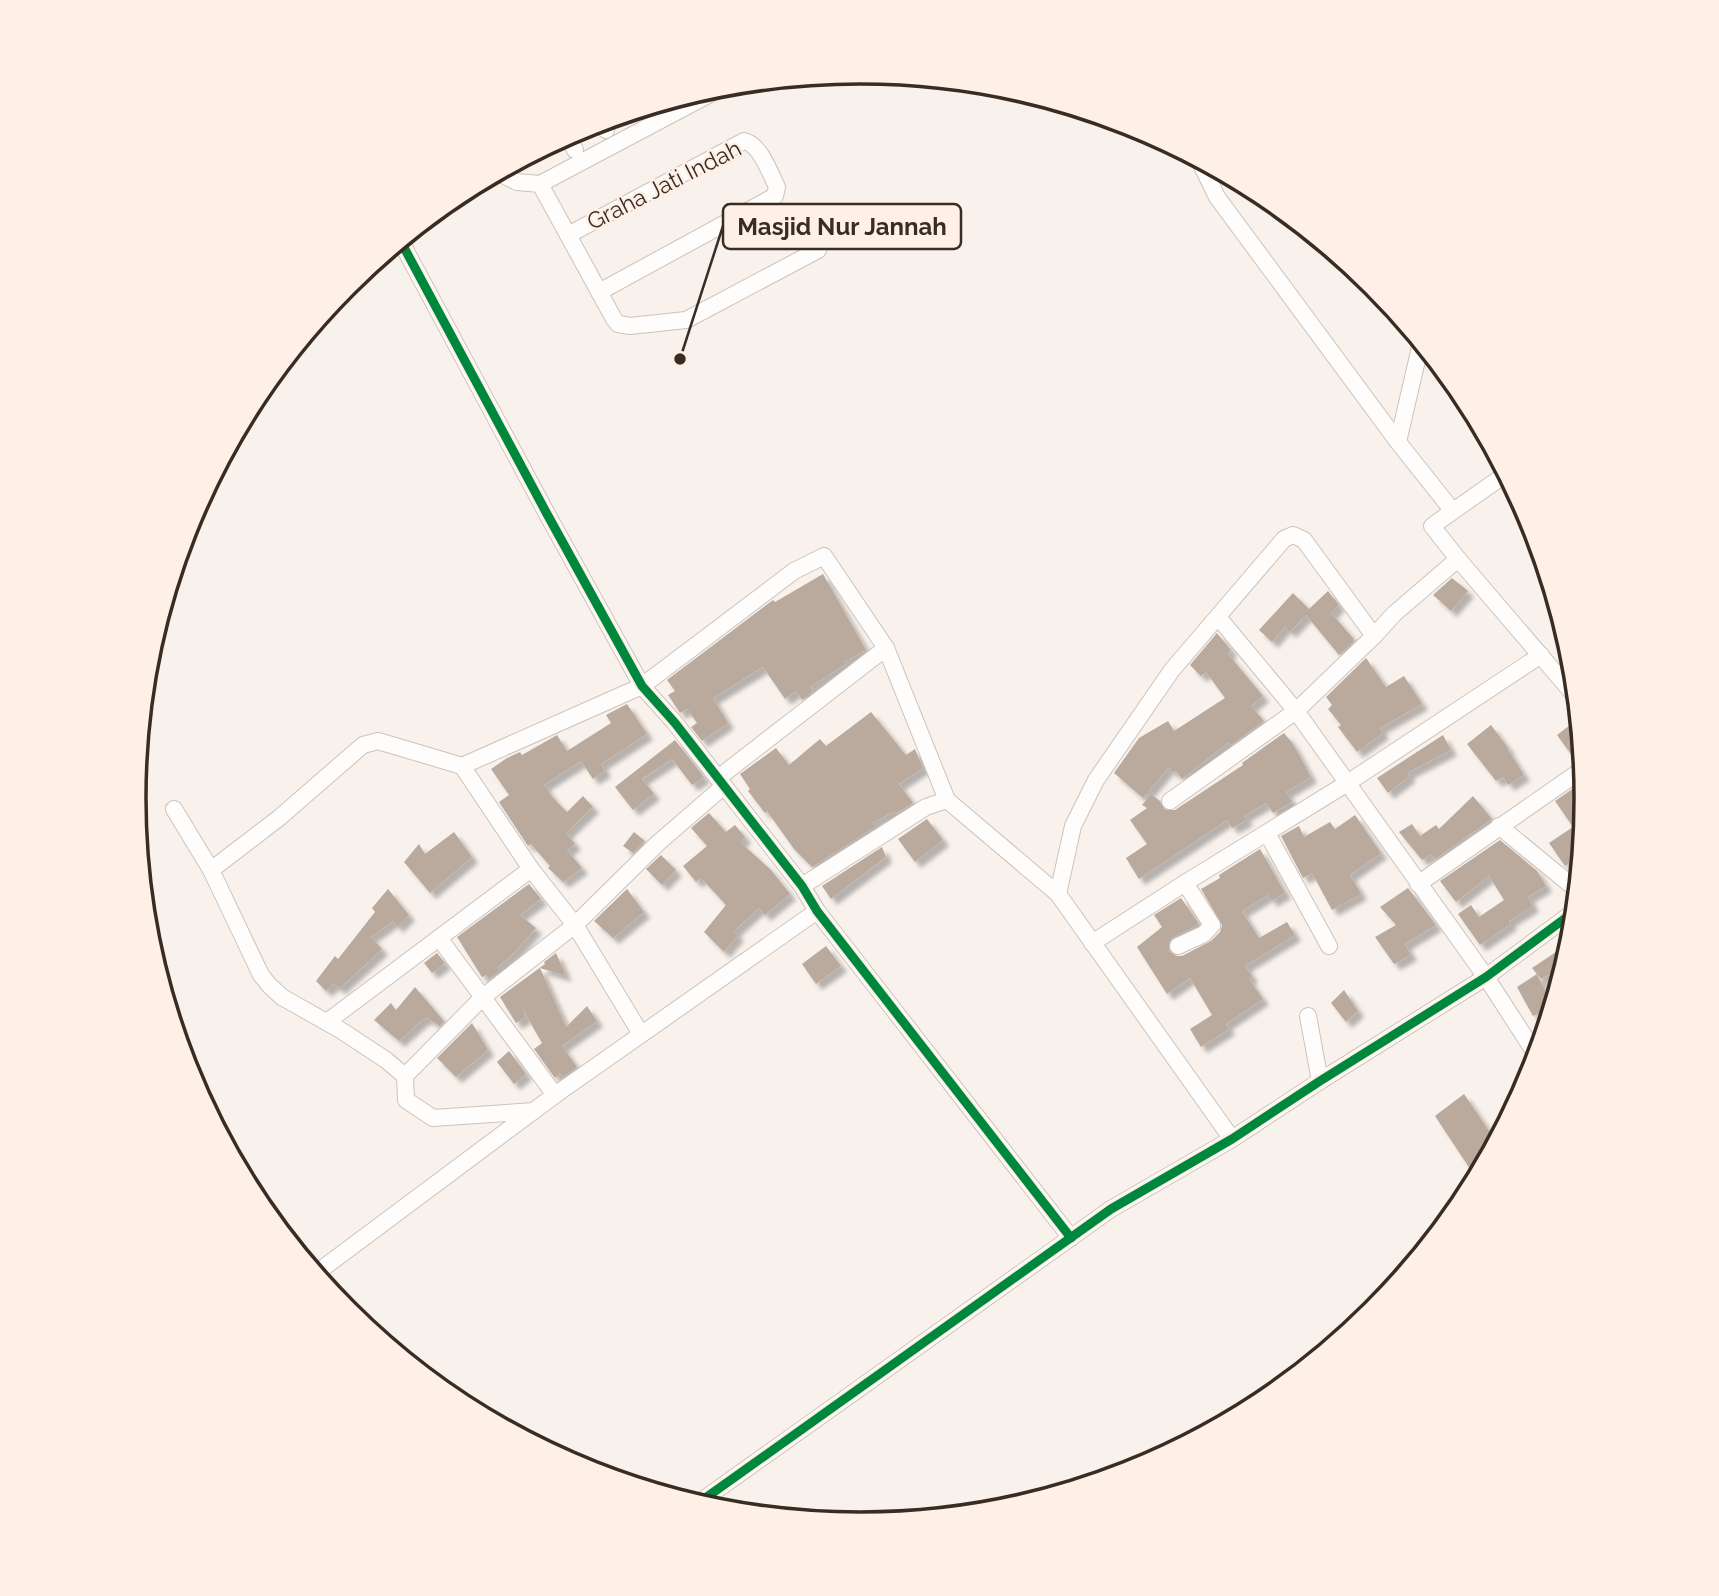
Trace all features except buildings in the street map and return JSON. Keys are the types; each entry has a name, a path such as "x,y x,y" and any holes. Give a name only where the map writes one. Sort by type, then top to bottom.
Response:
{"street":[{"path":"508,177 517,182 540,184 690,105"},
{"name":"Graha Jati Indah","path":"568,235 744,141 749,141 755,147 772,177 777,187 775,196 599,292"},
{"path":"572,145 575,150"},
{"path":"1206,174 1217,197 1398,442 1452,510"},
{"name":"Graha Jati Indah","path":"540,184 614,319 624,326 686,320 818,250"},
{"path":"405,248 642,687 675,723 802,886 817,911 1070,1238"},
{"path":"1398,442 1418,354"},
{"path":"1498,479 1432,526 1564,682"},
{"path":"1058,894 1073,826 1096,780 1172,670 1284,539 1293,535 1304,540 1374,636"},
{"path":"462,766 642,687 794,571 824,556 886,648 947,800 1058,894 1232,1139"},
{"path":"1170,801 1296,711 1394,614 1458,559"},
{"path":"1218,617 1296,711 1486,977 1529,1045"},
{"path":"534,1111 433,1118 406,1100 405,1076 483,997 575,925 721,782 886,648"},
{"path":"1092,943 1346,784 1541,655"},
{"path":"211,870 279,818 363,745 378,741 462,766 531,869 575,925 641,1034"},
{"path":"1418,884 1573,776"},
{"path":"802,886 926,807 947,800"},
{"path":"174,809 211,870 261,975 282,997 327,1022 386,1060 405,1076"},
{"path":"1499,826 1568,883"},
{"path":"1267,833 1329,946"},
{"path":"327,1022 531,869"},
{"path":"1178,946 1204,934 1212,925 1185,883"},
{"path":"323,1268 555,1095 817,911"},
{"path":"709,1496 1111,1209 1232,1139 1486,977 1563,920"},
{"path":"439,938 555,1095"},
{"path":"1308,1016 1320,1081"}],"cycle path":[{"path":"405,248 642,686 675,723 802,886 817,911 1071,1238"},
{"path":"709,1496 1111,1209 1232,1139 1486,977 1563,920"}],"place":[{"name":"Masjid Nur Jannah","path":"680,359"}]}
